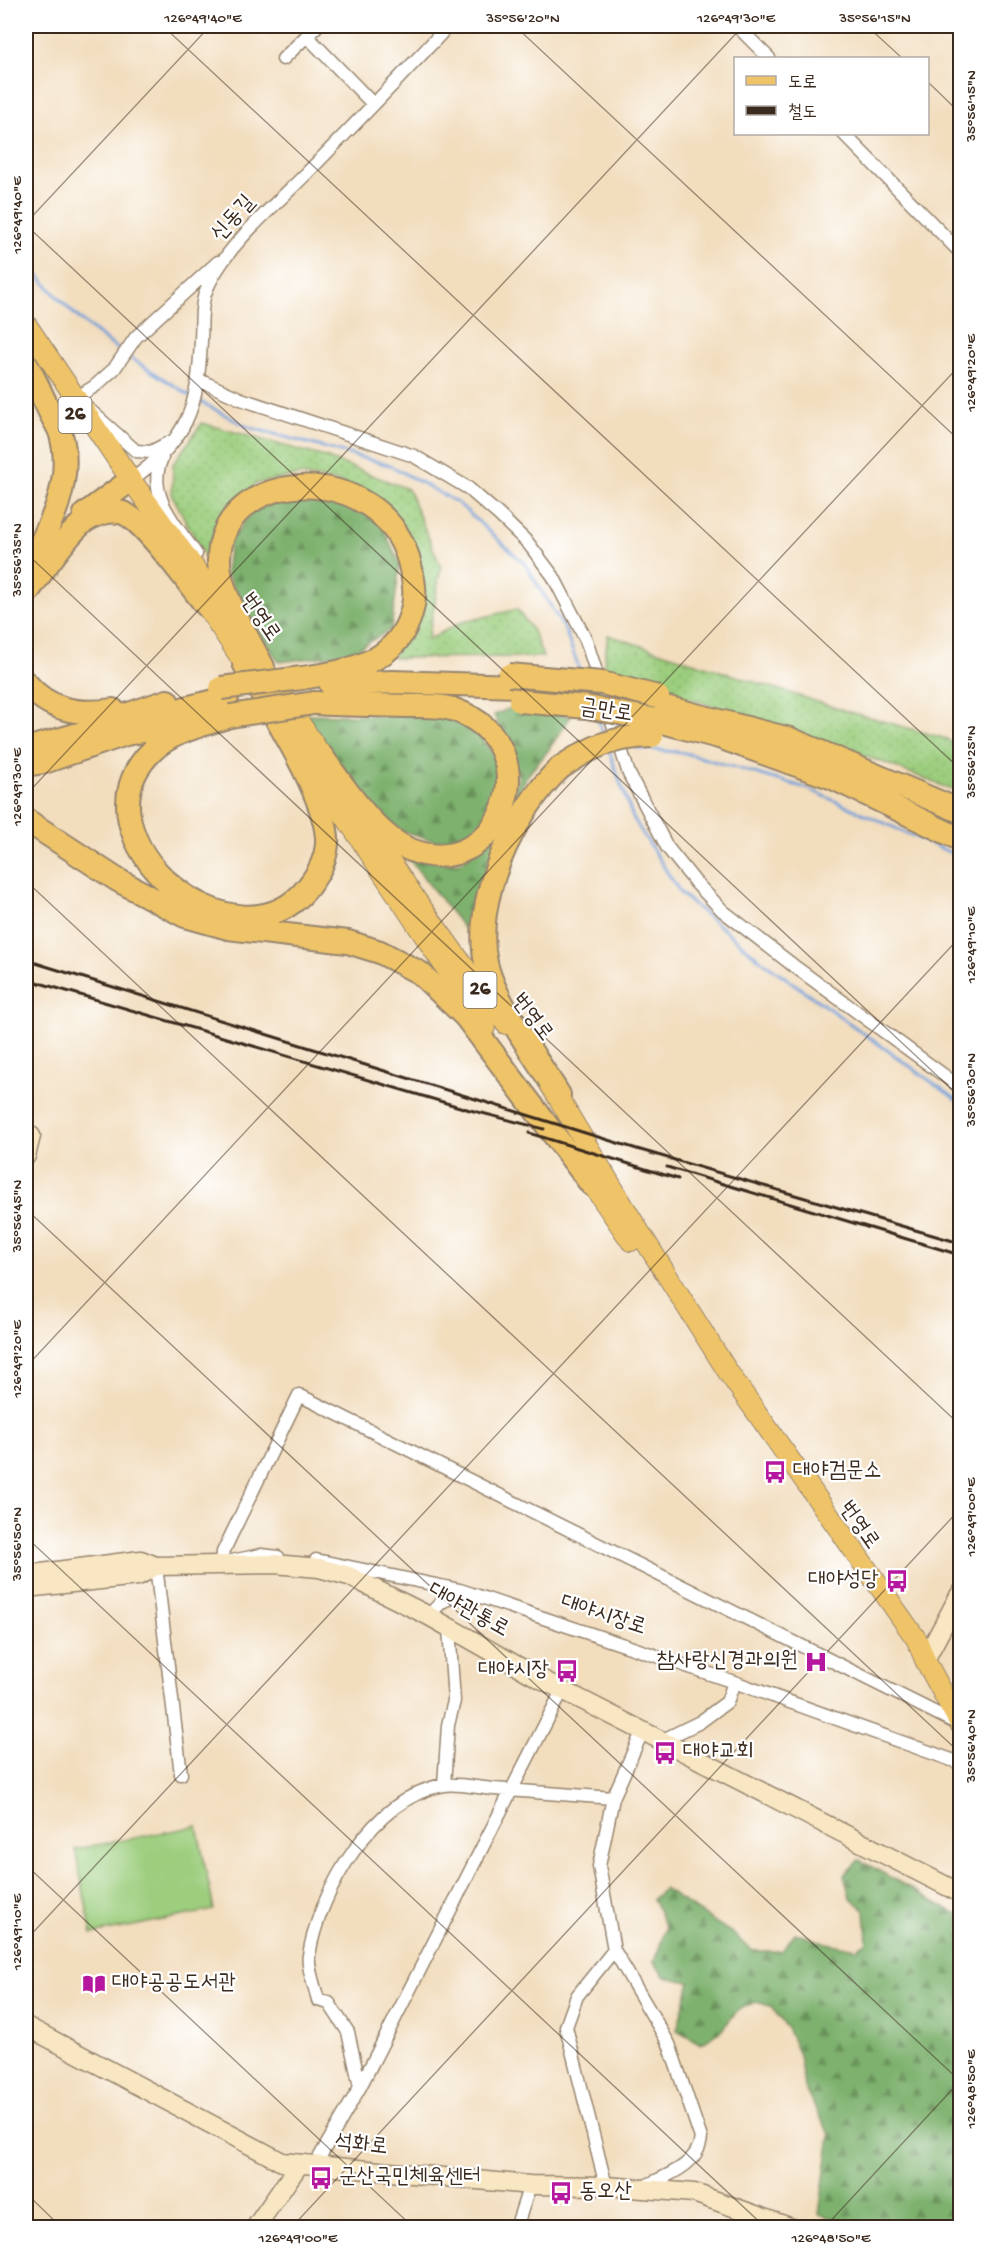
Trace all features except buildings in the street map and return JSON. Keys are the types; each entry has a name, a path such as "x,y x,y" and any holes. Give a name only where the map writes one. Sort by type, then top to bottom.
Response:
{"highway":[{"path":"26,364 61,435 63,461 59,499 26,572"},
{"path":"26,594 54,547 77,520 128,482"},
{"path":"226,701 151,751 132,781 129,799 131,822 137,844 149,863 178,893 200,905 224,913 264,915 280,910 305,892 320,869 327,840 319,804 254,665 248,637 226,591 219,564 227,528 239,513 255,500 281,488 312,485 342,490 369,503 394,527 406,551 414,578 415,600 408,625 387,653 307,689"},
{"path":"26,594 58,550 81,525 96,515 114,511 123,513 140,525 206,605"},
{"name":"금만로","path":"226,701 307,689 392,682 572,691 655,714 833,778 960,839"},
{"path":"26,683 37,696 54,707 93,713 177,698 226,701"},
{"path":"307,689 454,709 479,723 495,739 505,758 510,781 507,797 497,820 479,841 454,852 426,854 410,850 387,834 364,810 321,755"},
{"path":"51,742 130,711 177,698"},
{"path":"26,749 88,731 226,701"},
{"path":"26,765 44,762 226,701"},
{"path":"559,1095 494,988 486,966 483,935 486,904 494,876 510,838 541,785 586,750 609,740 626,736 655,714"},
{"name":"금만로","path":"655,714 790,739 960,811"},
{"path":"26,820 116,879 185,916 228,928 348,942 380,952 420,973 465,1016 591,1184"}],"main road":[{"name":"번영로","path":"26,324 76,398 206,605 321,755 416,900 559,1095 632,1220 728,1372 917,1640 925,1660 960,1724"},
{"name":"번영로","path":"26,346 128,482 176,538 379,871 728,1385 910,1643 925,1660"},
{"path":"26,1156 28,1136"},
{"name":"대야관통로","path":"26,1575 141,1560 156,1566 222,1563 319,1568 349,1576 960,1893"},
{"name":"대야관통로","path":"26,1588 138,1576 156,1566"},
{"path":"925,1660 960,1594"},
{"name":"석화로","path":"26,2026 265,2154 307,2165 530,2185 606,2186 709,2197 792,2228"},
{"path":"255,2228 307,2165"}],"street":[{"path":"283,59 317,26"},
{"name":"신동길","path":"128,482 156,461 176,439 189,417 198,385 206,291 225,259 448,26"},
{"path":"737,26 769,57"},
{"path":"307,36 373,104"},
{"path":"845,135 960,252"},
{"path":"176,439 151,452 136,451 76,398 95,386 114,369 129,347 261,219"},
{"path":"198,385 414,456 468,488 499,515 528,543 553,576 586,639 630,774 667,847 696,884 723,911 827,992 960,1087"},
{"path":"176,439 158,467 157,488 160,498 248,637"},
{"path":"222,1563 223,1552 299,1395 960,1724"},
{"name":"대야시장로","path":"222,1563 261,1555 331,1562 460,1590 734,1682 960,1763"},
{"path":"156,1566 181,1774"},
{"path":"429,1616 440,1602 452,1596 513,1608"},
{"path":"444,1785 448,1725 454,1701 449,1628"},
{"path":"663,1740 700,1722 727,1702 734,1682"},
{"path":"307,2165 360,2087 563,1689"},
{"path":"639,2189 673,2173 695,2156 699,2150 701,2138 669,2044 614,1950 599,1866 613,1798 643,1730"},
{"path":"360,2087 348,2032 328,2003 318,2000 309,1958 318,1922 344,1864 356,1845 387,1815 415,1795 444,1785 613,1798"},
{"path":"606,2186 566,2027 577,1996 614,1950"},
{"path":"516,2228 530,2185"}],"green space":[{"path":"202,423 325,457 408,489 441,567 428,640 459,623 517,609 533,631 543,657 394,658 422,569 344,483 300,475 258,483 229,504 214,531 205,557 172,495 173,464"},
{"path":"297,496 345,501 381,524 400,564 391,629 349,654 279,662 251,620 226,573 230,542 252,511"},
{"path":"608,635 843,710 947,739 960,751 960,793 885,763 603,670"},
{"path":"511,708 571,716 547,752 527,776 489,859 468,934 409,859 460,863 499,828 519,779 494,715"},
{"path":"305,714 444,717 474,729 494,755 498,793 475,833 435,841 397,830 370,805"},
{"path":"197,1826 214,1910 92,1934 75,1849"},
{"path":"859,1860 960,1916 960,2227 863,2227 819,2214 830,2135 804,2087 799,2055 788,2030 771,2006 756,2002 738,2010 721,2031 701,2044 677,2030 690,1982 665,1977 654,1962 666,1928 653,1899 664,1889 732,1933 752,1951 782,1951 795,1933 822,1942 857,1949 867,1942 865,1911 850,1897 844,1875"}],"waterway":[{"path":"26,260 69,309 121,351"},
{"path":"126,355 192,397"},
{"path":"197,400 248,427 389,465 458,503 525,564 565,630 580,671"},
{"path":"597,717 604,736"},
{"path":"637,748 685,753 806,788 960,857"},
{"path":"609,751 633,818 681,894 758,958 960,1102"}],"railway":[{"path":"26,960 637,1149 960,1243"},
{"path":"26,979 470,1110 544,1129"},
{"path":"529,1133 678,1179"},
{"path":"667,1167 960,1255"}],"place":[{"name":"대야검문소","path":"775,1472"},
{"name":"대야성당","path":"897,1581"},
{"name":"참사랑신경과의원","path":"816,1662"},
{"name":"대야시장","path":"567,1671"},
{"name":"대야교회","path":"665,1753"},
{"name":"대야공공도서관","path":"94,1984"},
{"name":"군산국민체육센터","path":"321,2178"},
{"name":"동오산","path":"561,2193"}]}
